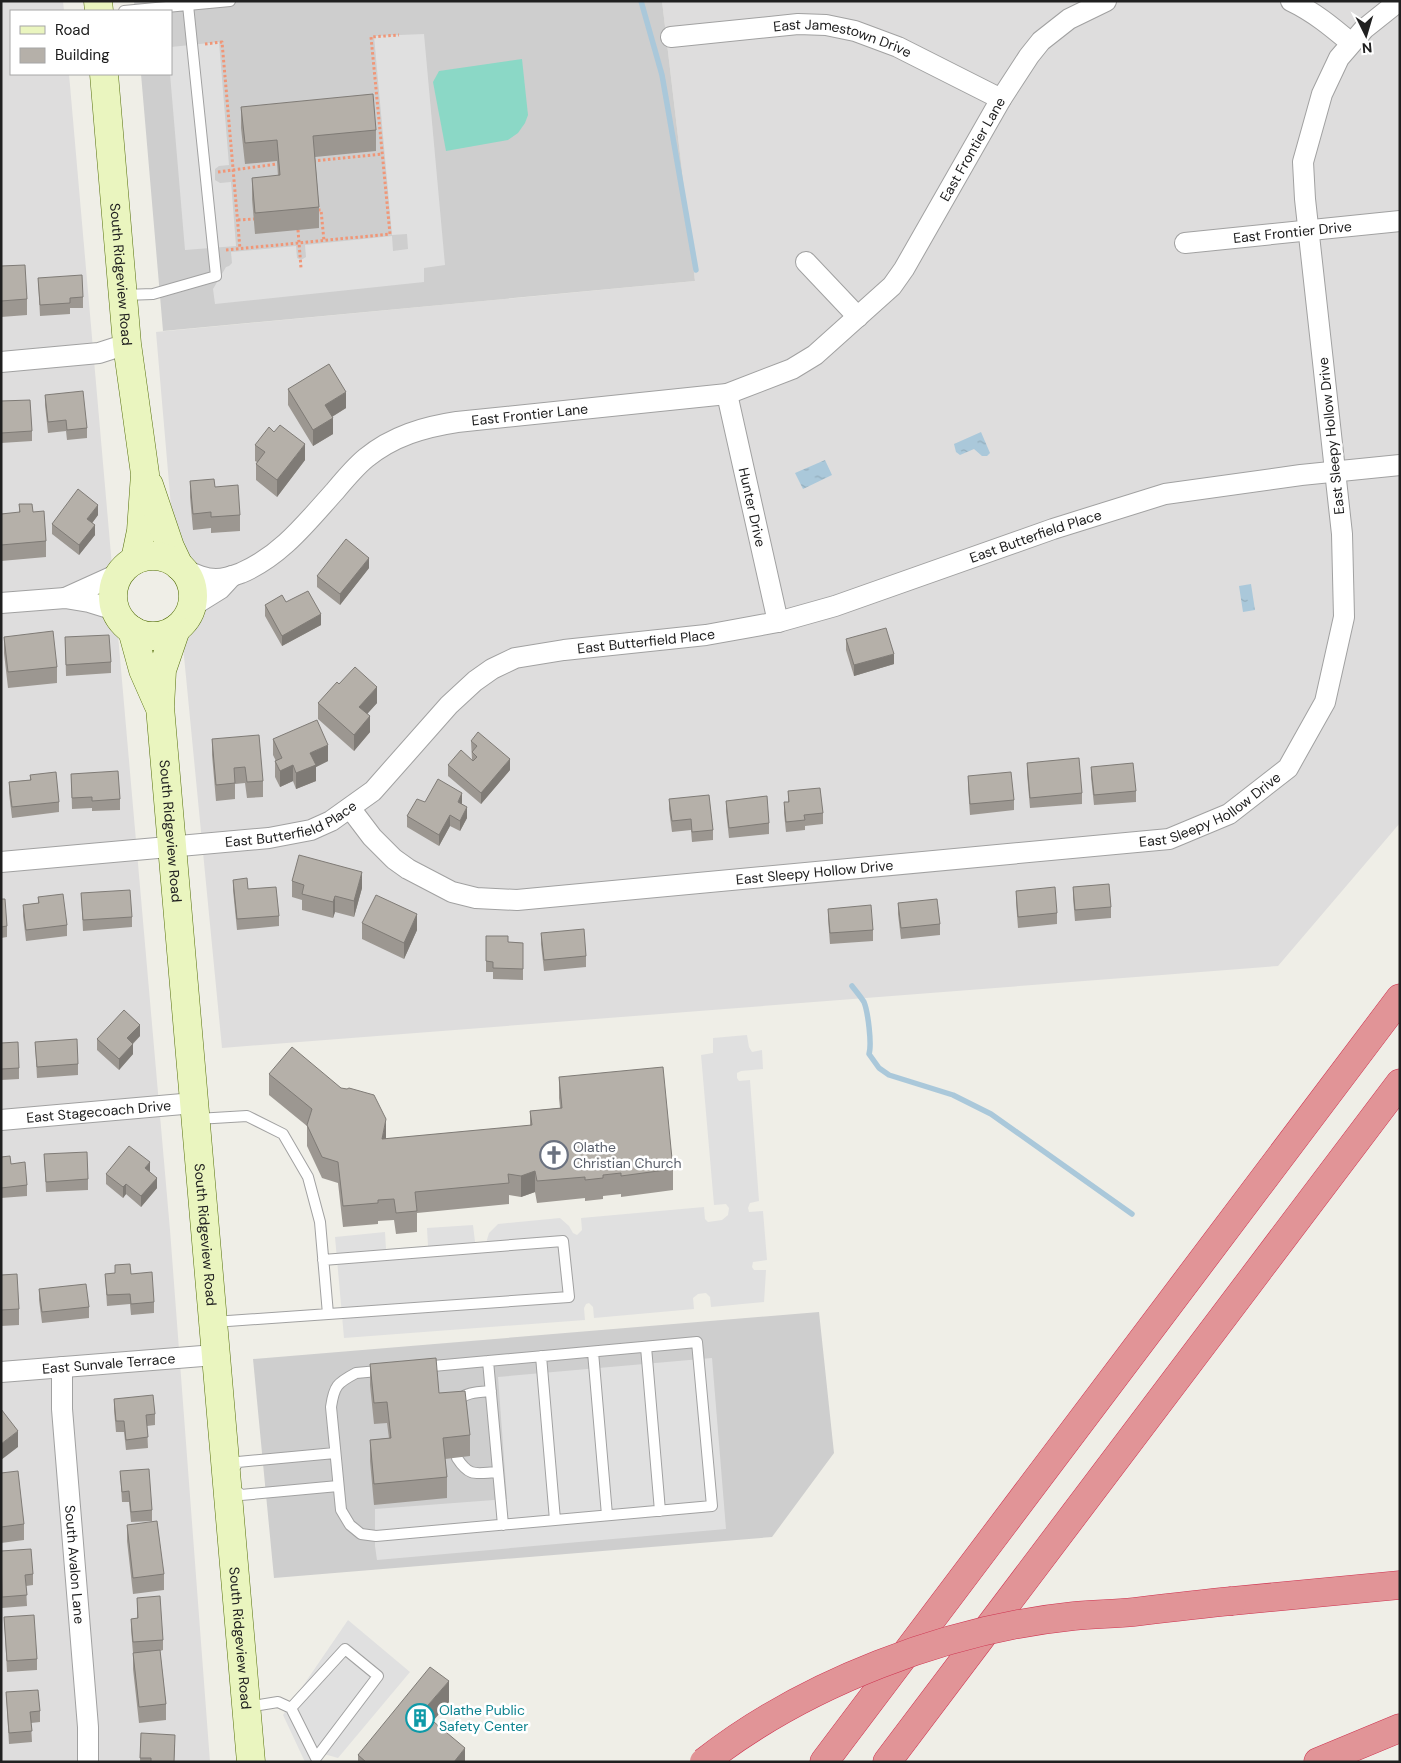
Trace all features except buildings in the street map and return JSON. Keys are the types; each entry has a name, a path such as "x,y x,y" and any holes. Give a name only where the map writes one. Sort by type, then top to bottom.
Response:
{"highway":[{"path":"824,1762 1400,998"},
{"path":"887,1762 1400,1083"},
{"path":"704,1762 762,1723 813,1694 860,1672 919,1650 962,1638 1016,1625 1073,1616 1133,1612 1400,1585"},
{"path":"1318,1762 1400,1728"}],"main road":[{"name":"South Ridgeview Road","path":"104,75 127,344 145,474"},
{"path":"145,474 141,531 127,567 113,590 143,670 160,707"},
{"path":"145,474 170,547 190,581 193,594 162,670 160,707"},
{"path":"127,567 148,556 161,557 173,561 181,568"},
{"path":"123,620 137,633 150,636 164,634 184,618"},
{"name":"South Ridgeview Road","path":"160,707 251,1762"}],"street":[{"name":"East Frontier Lane","path":"232,576 265,561 288,542 348,475 366,458 405,434 436,425 457,422 727,394 792,369 815,355 892,286 904,269 1001,99 1041,41 1069,18 1106,1"},
{"path":"1291,1 1330,25 1351,44"},
{"name":"East Sleepy Hollow Drive","path":"350,808 372,837 394,859 408,869 452,892 476,898 517,900 940,862 1169,839 1229,814 1288,768 1324,702 1344,617 1342,534 1308,230 1304,162 1322,94 1339,58 1364,29 1399,1"},
{"name":"East Jamestown Drive","path":"671,37 798,24 826,25 855,31 898,47 1001,99"},
{"name":"East Frontier Drive","path":"1185,243 1400,221"},
{"path":"806,262 858,317"},
{"path":"1,362 99,354 127,344"},
{"name":"Hunter Drive","path":"727,394 778,622"},
{"name":"East Butterfield Place","path":"1,862 269,838 311,830 331,821 373,791 449,704 475,680 515,658 564,650 706,635 778,622 835,606 1054,529 1165,494 1400,465"},
{"path":"65,598 127,567"},
{"path":"181,568 202,578 217,579 232,576"},
{"path":"184,618 220,589 232,576"},
{"path":"1,603 65,598 89,602 123,620"},
{"name":"East Stagecoach Drive","path":"1,1120 195,1111"},
{"name":"East Sunvale Terrace","path":"1,1372 215,1355"},
{"name":"South Avalon Lane","path":"62,1367 62,1409 87,1718 88,1762"}],"lane":[{"path":"135,10 230,1"},
{"path":"123,295 153,294 216,276 188,5"},
{"path":"195,1111 247,1116 284,1134 308,1176 320,1222 328,1314"},
{"path":"212,1322 569,1298 563,1241 323,1260"},
{"path":"697,1342 712,1506 376,1536 360,1534 350,1526 341,1510 331,1407 333,1392 341,1381 356,1373 646,1347 697,1342"},
{"path":"646,1347 660,1511"},
{"path":"592,1352 607,1515"},
{"path":"540,1356 555,1520"},
{"path":"488,1361 503,1524"},
{"path":"452,1413 455,1403 460,1397 468,1393 491,1391"},
{"path":"335,1453 238,1462 226,1481 242,1495 338,1486"},
{"path":"457,1458 464,1469 471,1473 498,1472"},
{"path":"246,1707 278,1702 291,1708 316,1760 378,1676 344,1649 291,1708"}],"path":[{"path":"213,248 225,250 240,249 390,234 371,37 399,35"},
{"path":"193,45 222,42 240,249"},
{"path":"313,161 382,154"},
{"path":"206,173 277,164"},
{"path":"318,210 321,210 324,240"},
{"path":"238,220 254,219"},
{"path":"298,230 301,268"}],"shaded area":[{"path":"1,1 63,1 64,10 10,10 10,75 69,75 170,1230 210,1762 1,1762"},
{"path":"134,1 662,1 695,281 163,331 141,75 172,75 172,10 135,10"},
{"path":"662,1 1400,1 1400,823 1278,966 222,1048 183,646 156,332 695,281"},
{"path":"424,34 445,265 424,268 424,282 215,304 213,289 226,267 232,263 231,252 296,246 297,258 301,260 306,257 305,245 392,236 393,251 408,249 407,234 392,235 374,36"},
{"path":"219,42 229,165 219,166 215,169 215,180 220,183 231,182 236,246 185,250 170,75 172,75 172,47"},
{"path":"747,1035 752,1052 762,1050 763,1069 741,1071 737,1073 737,1078 739,1081 750,1080 759,1201 750,1203 748,1208 749,1212 763,1211 767,1260 753,1262 752,1267 754,1270 766,1270 764,1302 711,1307 710,1297 706,1293 698,1294 693,1298 694,1309 594,1318 593,1307 589,1303 584,1308 585,1320 344,1338 335,1237 385,1232 386,1249 428,1246 427,1228 473,1225 475,1242 478,1245 486,1243 489,1233 498,1224 560,1218 577,1235 582,1230 581,1218 704,1207 705,1219 708,1222 722,1220 728,1215 729,1208 726,1204 714,1205 701,1055 713,1053 713,1038"},
{"path":"819,1312 834,1453 772,1537 274,1578 253,1359"},
{"path":"712,1358 726,1529 377,1560 375,1509 507,1499 498,1377"},
{"path":"348,1620 410,1672 338,1758 324,1754 321,1762 305,1762 283,1715"}],"green space":[{"path":"522,59 528,115 518,133 508,140 446,151 433,82 439,71"}],"water":[{"path":"981,432 990,453 987,456 982,456 974,449 960,455 956,452 954,444"},
{"path":"825,460 832,475 803,489 795,473"},
{"path":"1251,584 1255,610 1243,612 1239,586"}],"waterway":[{"path":"641,1 662,75 696,270"},
{"path":"852,986 864,1002 869,1028 869,1054 879,1068 889,1075 953,1095 991,1114 1132,1214"}],"place":[{"name":"Olathe Christian Church","path":"554,1155"},
{"name":"Olathe Public Safety Center","path":"420,1718"}]}
